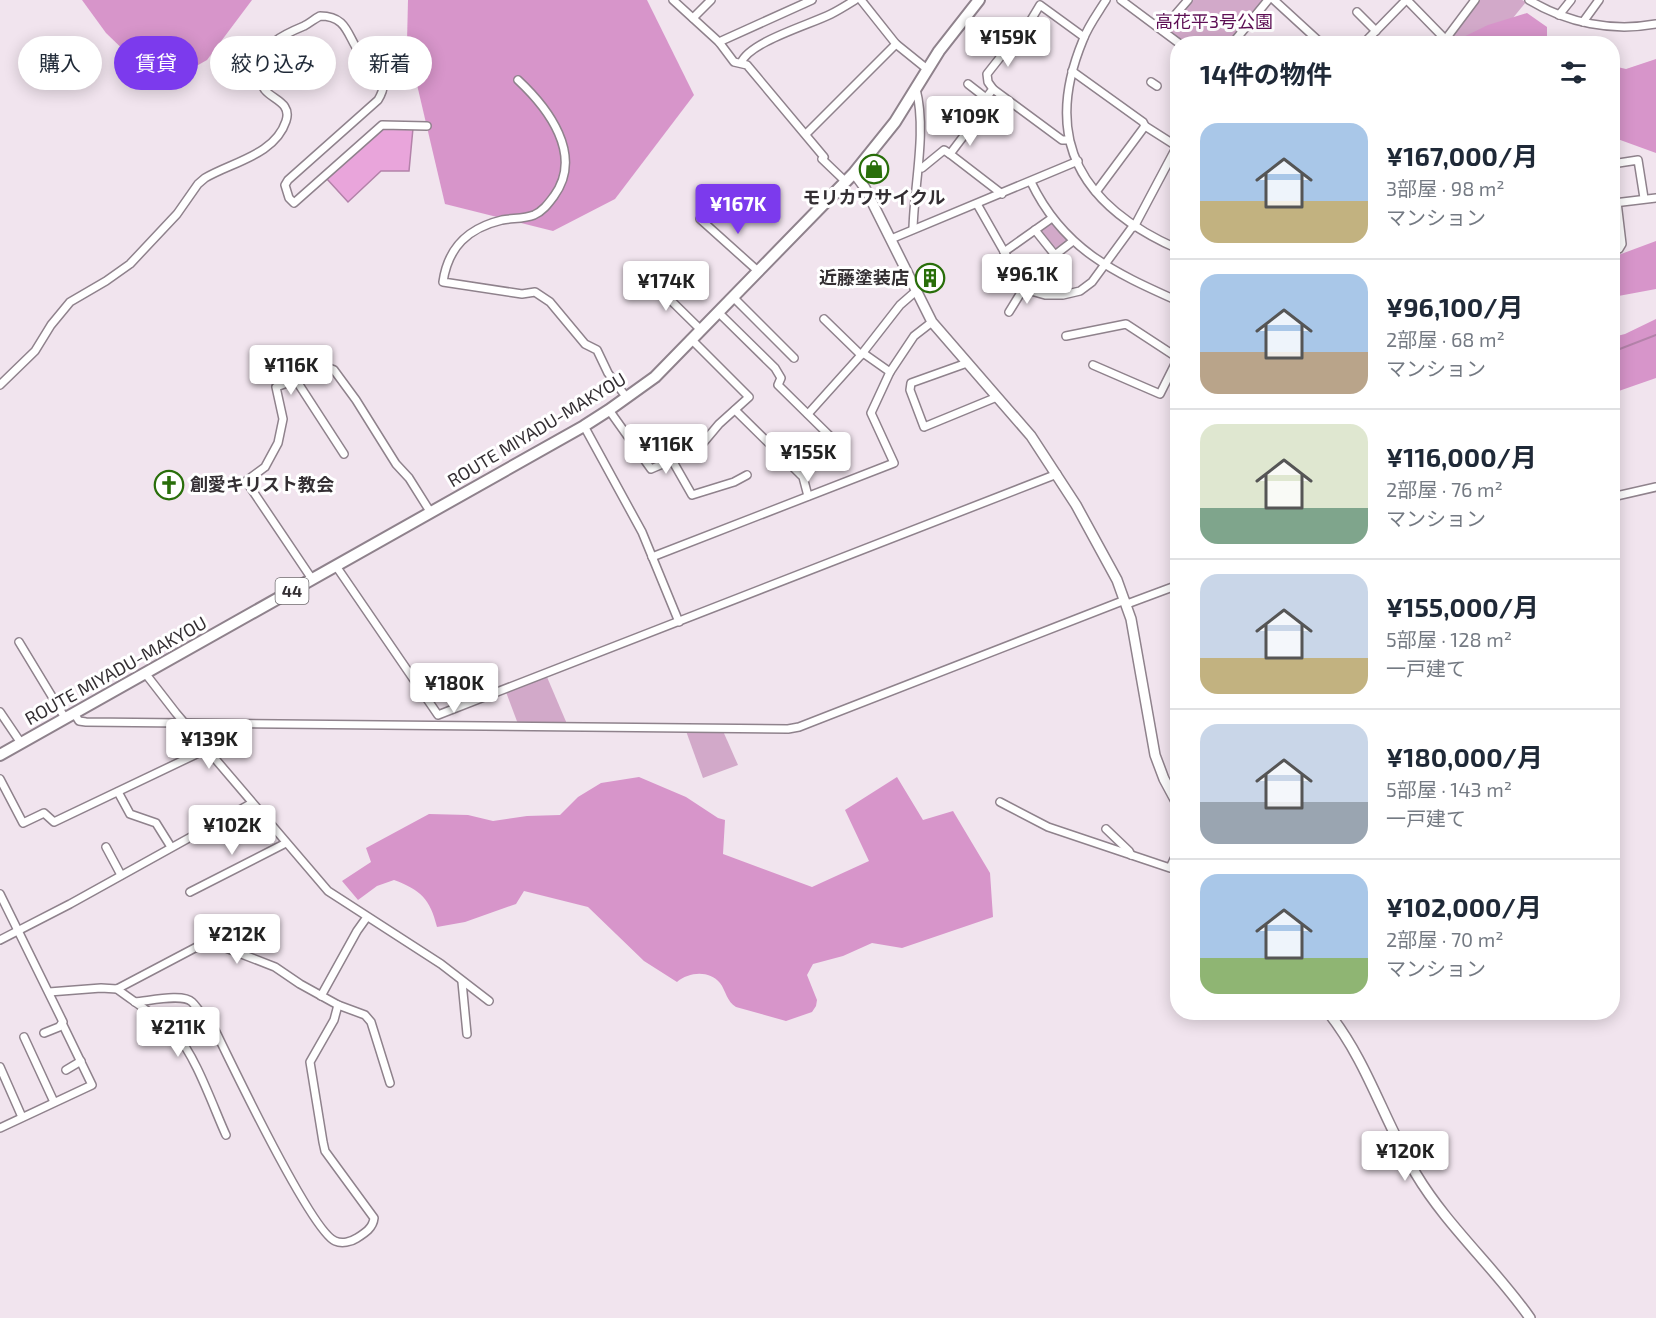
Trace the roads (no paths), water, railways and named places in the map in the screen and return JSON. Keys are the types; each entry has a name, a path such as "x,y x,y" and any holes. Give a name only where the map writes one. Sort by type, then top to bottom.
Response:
{"main road":[{"name":"ROUTE MIYADU-MAKYOU","path":"0,754 584,426 655,377 854,173 895,123 939,51 980,0"},
{"path":"854,173 865,188 932,322 1031,436 1057,474 1102,552 1126,602 1133,629 1155,755 1170,790"},
{"path":"1334,1020 1359,1057 1417,1175 1441,1209 1530,1318"}],"street":[{"path":"674,0 719,42 734,62 747,65 806,134 824,157 822,159 845,181"},
{"path":"693,18 711,0"},
{"path":"719,42 798,3 812,0"},
{"path":"741,63 744,56 772,39 831,14 855,0"},
{"path":"861,0 896,44 927,69"},
{"path":"1106,0 1083,37 1072,71 1066,103 1068,140 1096,192 1114,211 1133,226 1170,245"},
{"path":"1121,0 1170,36"},
{"path":"1162,30 1188,0"},
{"path":"1238,36 1268,0"},
{"path":"1274,0 1313,36"},
{"path":"1371,36 1407,0 1439,36"},
{"path":"1448,36 1475,0"},
{"path":"1529,0 1559,15 1583,22 1619,27 1656,24"},
{"path":"1559,15 1571,0"},
{"path":"1583,22 1599,0"},
{"path":"1068,140 1062,140 993,89 987,80 988,70 1002,55 1016,45 1040,5 1083,37"},
{"path":"1357,12 1376,31"},
{"path":"0,385 35,351 51,325 70,302 130,264 177,214 198,184 205,178 264,149 276,137 286,122 286,110 281,101 264,89 259,74 266,51 290,31 320,16 339,21 346,26 359,52 378,69 383,87 378,100 288,180 285,185 294,203 382,125 427,126"},
{"path":"806,134 896,44"},
{"path":"1072,71 1170,142"},
{"path":"518,80 547,112 556,127 563,144 566,164 563,180 544,208 534,215 480,227 464,236 448,258 443,282 522,294 536,292 550,302 585,344 597,350 608,373 627,398"},
{"path":"968,84 986,98"},
{"path":"913,229 920,136 920,102 916,88"},
{"path":"950,154 975,121 971,117 993,89"},
{"path":"1096,192 1145,126"},
{"path":"922,168 944,150 1002,194"},
{"path":"977,204 1024,286 1031,291 1045,295 1074,293 1087,287 1133,226 1170,157"},
{"path":"1620,163 1638,160 1644,198"},
{"path":"891,239 1078,161"},
{"path":"1031,182 1052,218 1073,241 1105,265 1170,296"},
{"path":"1620,202 1656,198"},
{"path":"1005,252 1052,218"},
{"path":"700,219 759,272"},
{"path":"1035,230 1055,255 1073,241"},
{"path":"1620,232 1622,244 1620,247"},
{"path":"647,277 701,330"},
{"path":"1009,312 1024,286"},
{"path":"808,414 862,354 900,305 916,291"},
{"path":"733,297 794,358"},
{"path":"719,313 775,368 781,378 777,385 839,445"},
{"path":"824,319 862,354 890,372"},
{"path":"652,557 894,463 871,413 890,372 914,336 932,322"},
{"path":"1066,336 1126,324 1170,353"},
{"path":"609,410 651,469 698,449 749,397 692,340"},
{"path":"967,363 911,383 910,390 924,427 997,397"},
{"path":"1093,365 1160,394 1170,374"},
{"path":"312,579 246,481 265,467 278,443 283,418 276,387 329,368 334,370 431,513"},
{"path":"296,380 344,454"},
{"path":"735,410 803,477 808,496"},
{"path":"584,426 642,532 679,622"},
{"path":"672,460 692,495 734,482 747,475"},
{"path":"438,715 1057,474"},
{"path":"1620,495 1656,488"},
{"path":"336,566 445,726"},
{"path":"19,642 70,716 86,722 788,729 799,727 1126,602 1170,588"},
{"path":"145,673 176,713 328,891 441,964 489,1002"},
{"path":"0,712 21,743"},
{"path":"0,779 23,823 44,813 54,822 207,749"},
{"path":"118,792 130,814 156,823 171,847"},
{"path":"0,939 252,802"},
{"path":"1000,802 1048,827 1170,868"},
{"path":"1106,829 1131,855"},
{"path":"190,892 286,843"},
{"path":"106,847 121,875"},
{"path":"0,894 92,1085 0,1128"},
{"path":"321,996 367,917"},
{"path":"49,992 117,989 208,940 275,967 321,996 365,1015 371,1022 390,1083"},
{"path":"462,982 466,1034"},
{"path":"117,989 177,1035 187,1048 226,1135"},
{"path":"135,1002 180,996 192,1001 205,1020 214,1028 296,1188 325,1232 335,1242 343,1242 354,1240 369,1229 374,1218 325,1151 323,1142 310,1062 334,1020 338,1005"},
{"path":"44,1033 62,1023"},
{"path":"24,1037 54,1102"},
{"path":"66,1070 81,1061"},
{"path":"0,1066 22,1117"}],"waterway":[{"path":"1620,349 1656,335"}],"place":[{"name":"モリカワサイクル","path":"874,169"},
{"name":"近藤塗装店","path":"930,278"},
{"name":"創愛キリスト教会","path":"169,485"}],"park label":[{"name":"高花平3号公園","path":"1214,22"}]}
